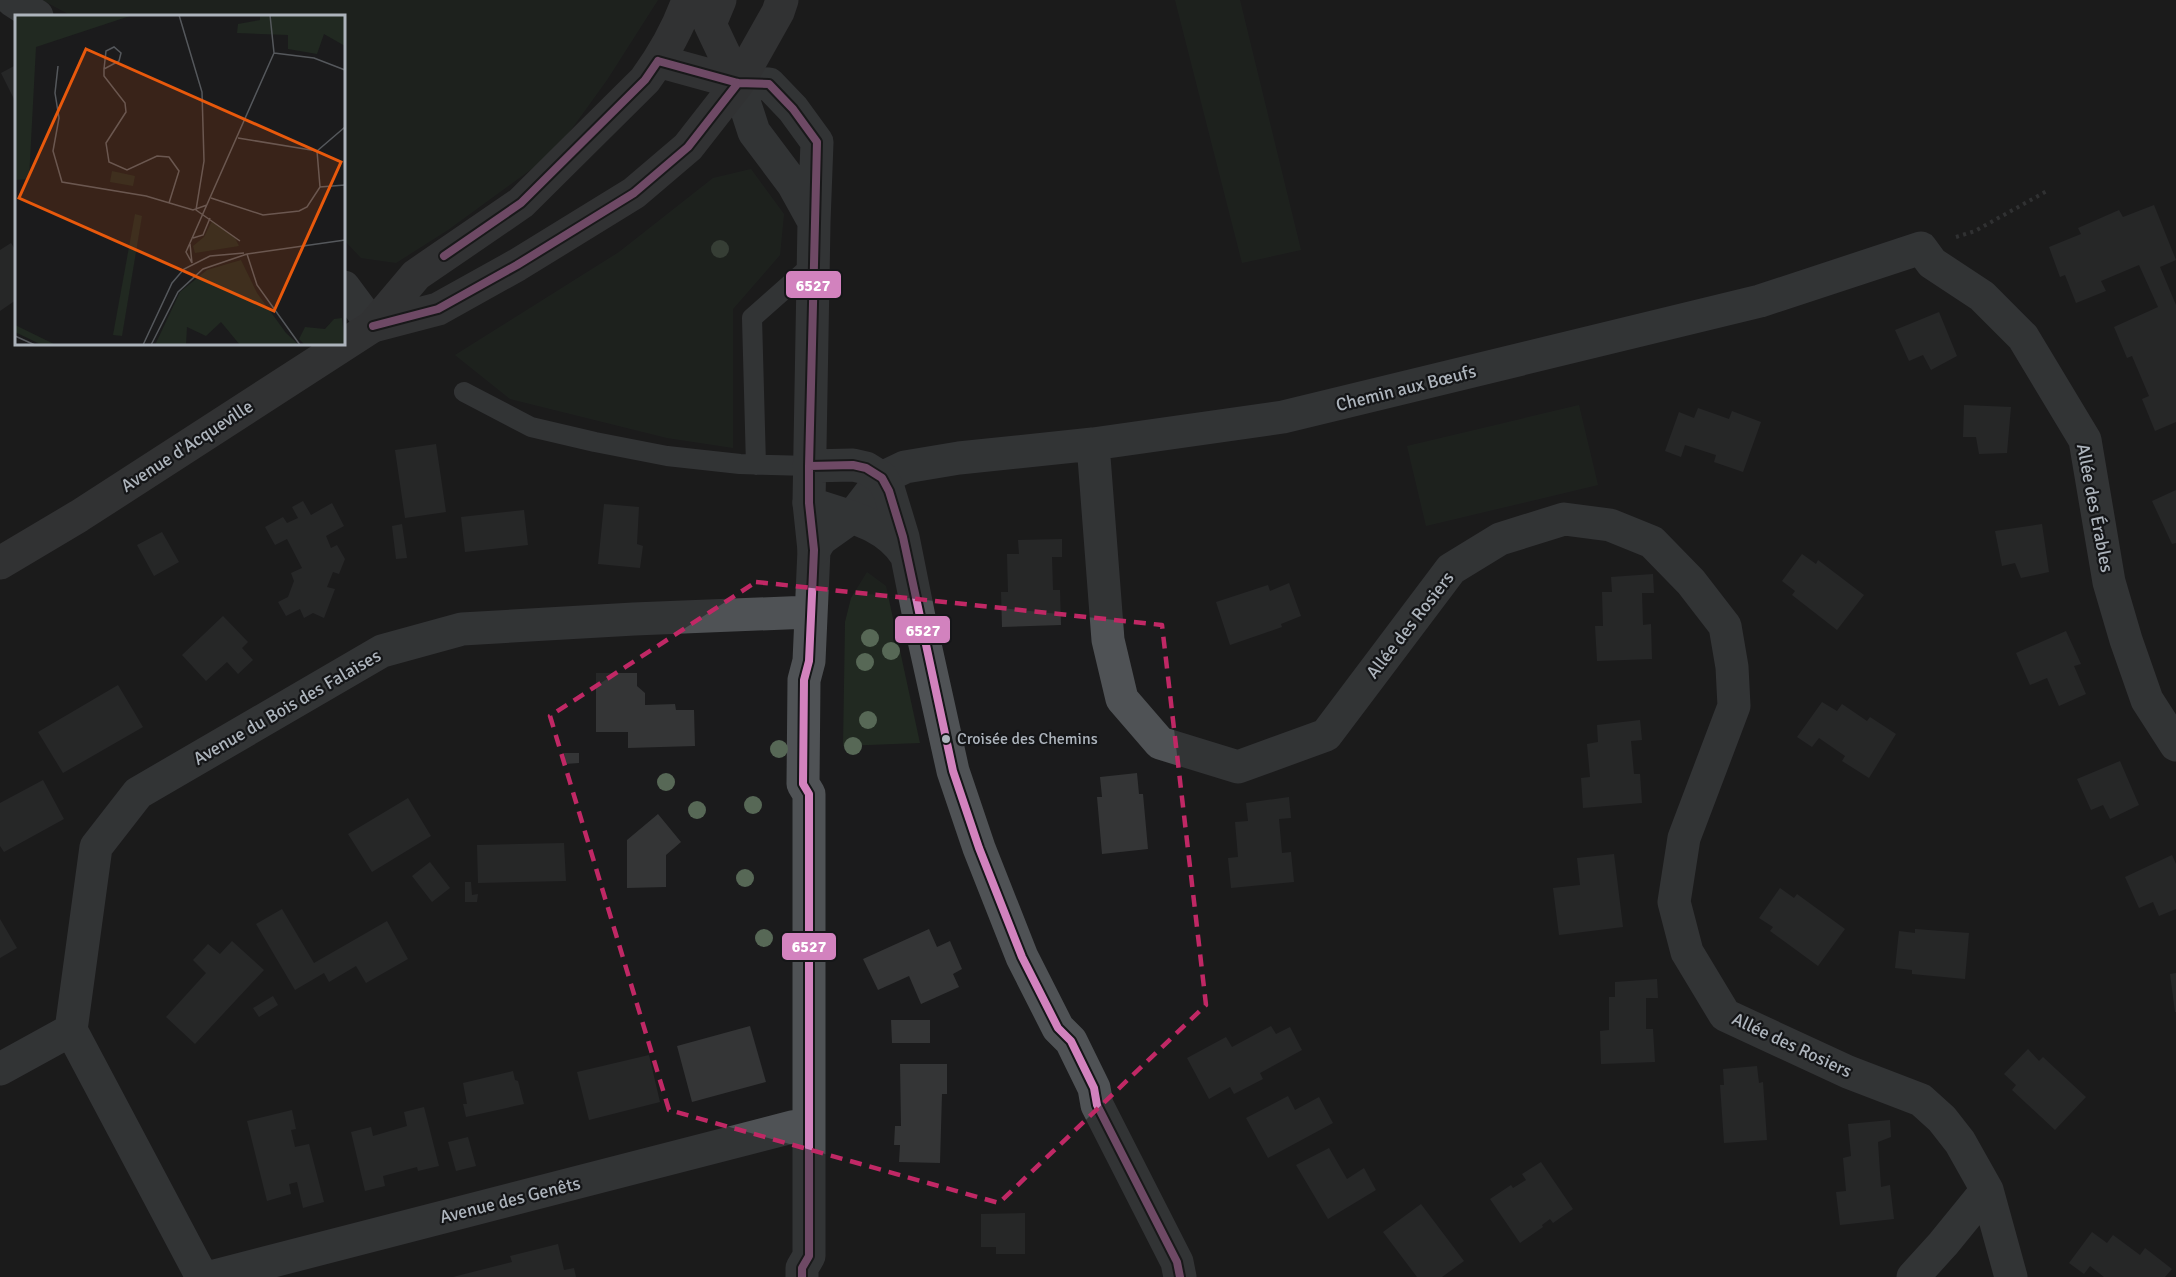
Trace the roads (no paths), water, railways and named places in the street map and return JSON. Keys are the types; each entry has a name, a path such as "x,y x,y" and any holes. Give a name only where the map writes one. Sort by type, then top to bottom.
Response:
{"main road":[{"path":"373,326 416,275 521,203 645,80 681,21 688,0"},
{"path":"720,0 710,24 738,83"},
{"path":"373,326 438,309 517,265 634,193 688,147 738,83 778,12 782,0"},
{"path":"658,61 738,83"},
{"name":"Avenue d'Acqueville","path":"345,344 373,326"},
{"name":"Avenue d'Acqueville","path":"0,563 79,516 344,345"}],"street":[{"path":"12,0 35,15"},
{"path":"802,1277 802,1268 809,1256 809,794 803,784 804,680 808,661 814,550 809,503 809,466 817,142 793,109 769,84 738,83 754,132 794,184 814,222"},
{"name":"Chemin aux Bœufs","path":"814,550 820,540 852,517 882,478 905,467 960,458 1094,444 1283,417 1760,301 1921,248"},
{"name":"Allée des Érables","path":"1921,248 1932,263 1982,296 2023,338 2085,440 2109,582 2126,640 2147,700 2176,746"},
{"path":"345,288 373,326"},
{"name":"Allée des Rosiers","path":"1094,444 1108,640 1122,699 1160,743 1238,768 1326,735 1451,569 1500,539 1563,519 1610,525 1652,542 1691,582 1725,626 1732,667 1734,706 1684,838 1674,903 1687,952 1725,1015 1838,1067 1921,1100 1942,1119 1960,1142 1987,1190 2011,1277"},
{"path":"809,466 853,465 866,468 882,478 894,506 903,537 953,771 979,848 1022,957 1058,1028 1071,1041 1094,1088 1097,1105 1177,1262 1180,1277"},
{"path":"809,503 875,526 894,539 906,555"},
{"name":"Avenue du Bois des Falaises","path":"70,1030 96,847 138,793 382,651 462,629 810,612"},
{"path":"0,1069 70,1030 202,1277"},
{"name":"Avenue des Genêts","path":"211,1277 792,1127 809,1125"},
{"path":"1913,1277 1987,1190"}],"lane":[{"path":"756,465 752,318 813,264"},
{"path":"464,392 531,427 595,442 667,456 756,465 809,466"}],"place":[{"name":"Croisée des Chemins","path":"946,739"}]}
